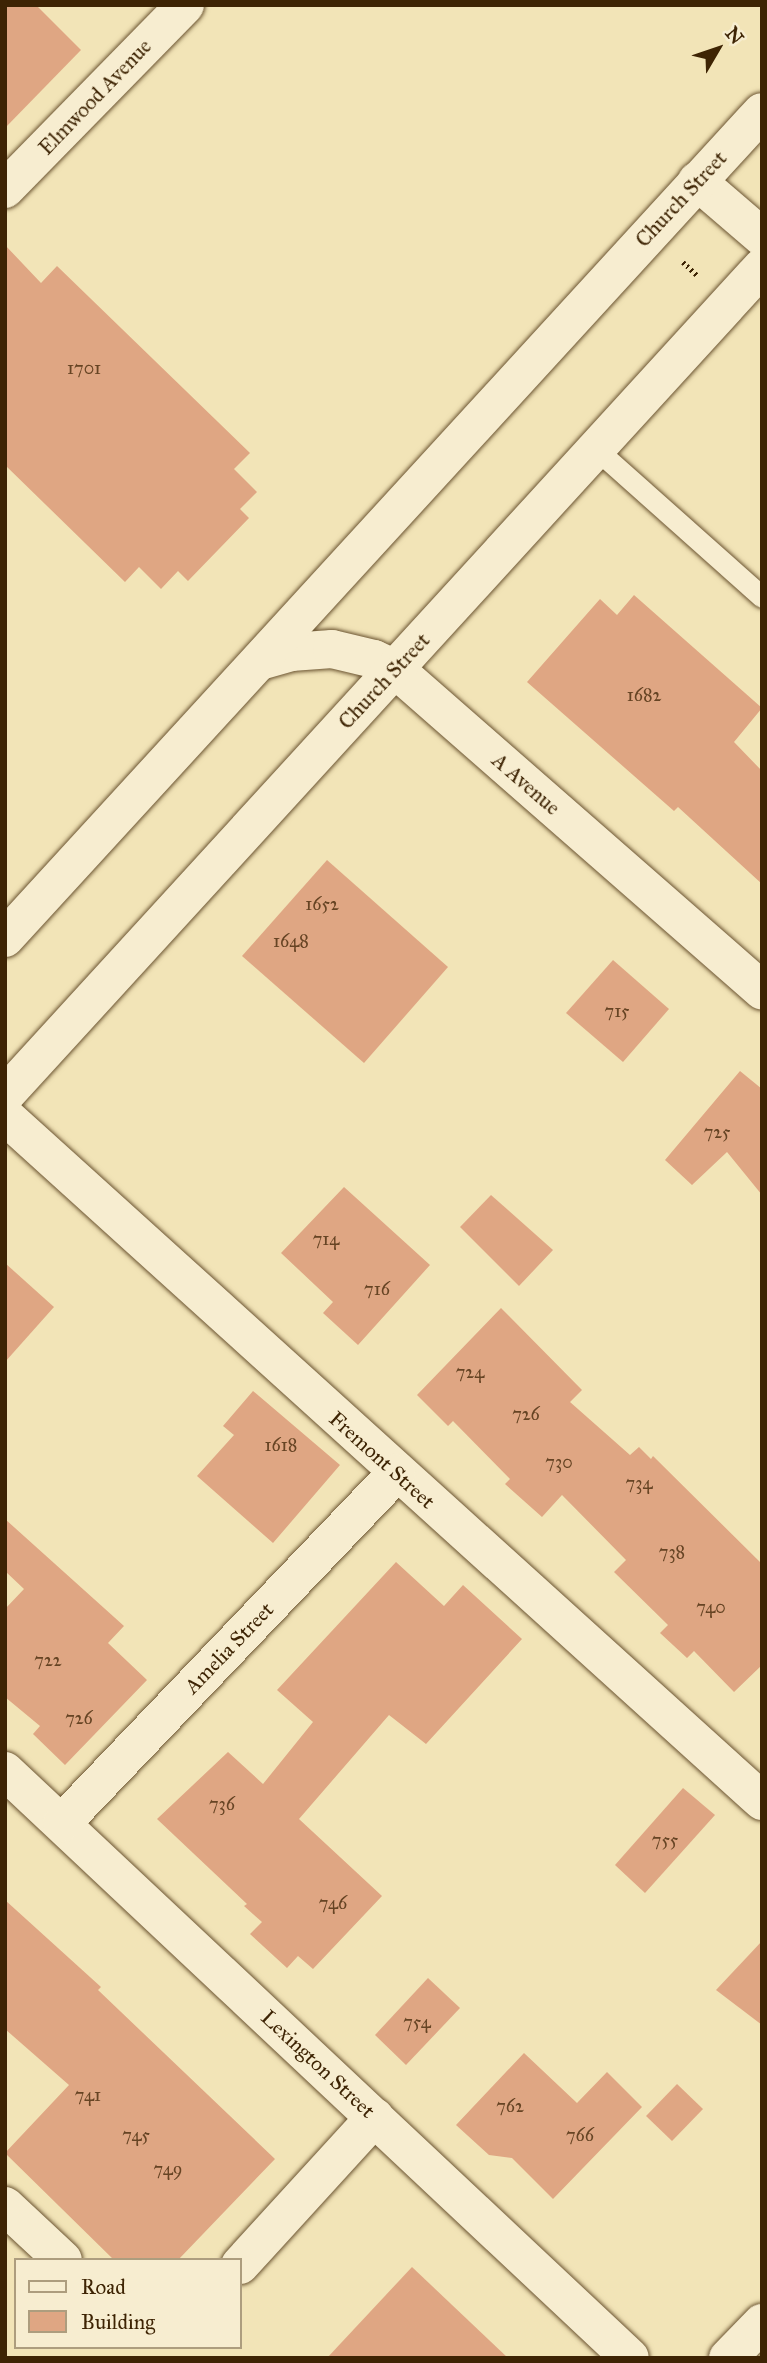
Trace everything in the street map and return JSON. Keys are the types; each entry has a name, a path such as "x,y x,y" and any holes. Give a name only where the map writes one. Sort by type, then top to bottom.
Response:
{"street":[{"name":"Elmwood Avenue","path":"5,189 185,5"},
{"name":"Church Street","path":"5,937 762,112"},
{"path":"697,181 762,237"},
{"name":"Church Street","path":"5,1095 762,267"},
{"name":"A Avenue","path":"260,661 291,652 332,649 374,659 395,669 762,990"},
{"name":"Fremont Street","path":"5,1116 762,1801"},
{"name":"Amelia Street","path":"62,1823 397,1473"},
{"name":"Lexington Street","path":"5,1771 630,2358"},
{"path":"242,2263 375,2117"},
{"path":"5,2206 61,2258"},
{"path":"728,2358 762,2323"}],"lane":[{"path":"596,449 762,597"}],"path":[{"path":"673,252 705,283"}],"building":[{"path":"5,5 36,5 81,50 5,128"},
{"path":"5,245 41,283 57,266 250,453 234,469 257,492 240,509 249,518 188,581 178,571 161,589 139,567 125,582 5,465"},
{"path":"634,595 762,708 734,742 762,771 762,884 678,807 674,811 527,682 600,599 617,615"},
{"path":"327,860 448,967 364,1063 242,956"},
{"path":"613,960 669,1009 623,1062 566,1013"},
{"path":"740,1071 762,1089 762,1195 727,1152 692,1185 665,1160"},
{"path":"344,1187 430,1265 358,1345 323,1313 333,1302 281,1253"},
{"path":"491,1195 553,1250 519,1286 460,1227"},
{"path":"5,1263 54,1307 5,1362"},
{"path":"501,1308 582,1390 570,1402 630,1455 639,1447 651,1459 653,1456 762,1564 762,1665 734,1692 694,1651 687,1658 660,1633 668,1625 614,1572 626,1560 562,1495 542,1517 505,1484 510,1479 453,1421 448,1426 417,1395"},
{"path":"253,1391 340,1465 273,1543 197,1476 234,1435 223,1426"},
{"path":"5,1519 124,1626 108,1643 147,1680 65,1765 33,1734 40,1726 5,1697 5,1609 24,1589 5,1571"},
{"path":"396,1562 444,1606 463,1585 522,1639 426,1744 389,1715 299,1819 382,1896 313,1969 298,1956 287,1968 250,1934 262,1922 244,1906 247,1904 157,1819 228,1752 263,1784 313,1722 277,1690"},
{"path":"683,1788 715,1815 645,1893 615,1865"},
{"path":"5,1900 101,1987 98,1990 275,2159 180,2258 112,2258 5,2153 69,2085 5,2029"},
{"path":"762,1941 762,2025 716,1990"},
{"path":"428,1978 460,2008 406,2065 375,2035"},
{"path":"524,2053 577,2103 607,2072 642,2107 553,2199 512,2158 489,2155 456,2125"},
{"path":"677,2084 703,2109 672,2141 646,2116"},
{"path":"412,2267 508,2358 327,2358"}]}
